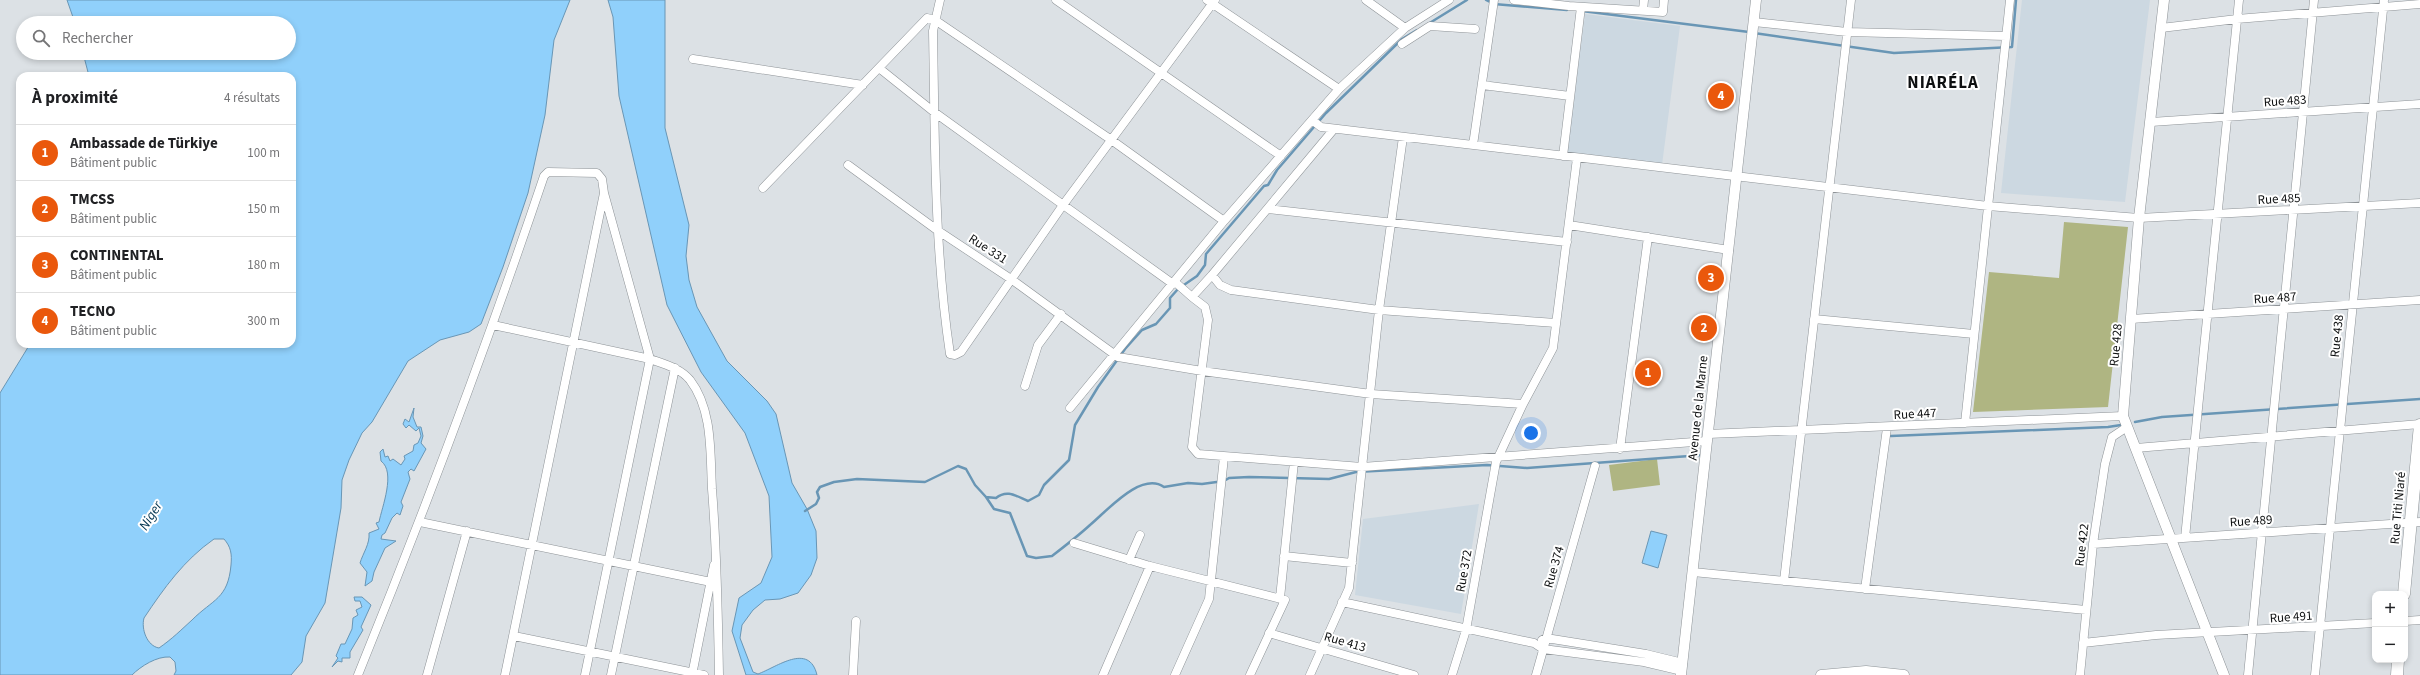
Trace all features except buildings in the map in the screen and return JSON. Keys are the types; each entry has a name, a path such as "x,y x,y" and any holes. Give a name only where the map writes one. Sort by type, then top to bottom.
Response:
{"main road":[{"name":"Rue Titi Niaré","path":"2404,591 2415,522 2420,424"},
{"path":"2397,675 2398,663"}],"street":[{"path":"940,0 933,31 937,230 941,294 950,354 955,355 960,352 1110,139 1160,73 1211,1 1339,89"},
{"path":"1056,0 1281,156"},
{"path":"1366,0 1405,28"},
{"path":"1402,44 1449,0"},
{"path":"1473,145 1494,0"},
{"path":"1514,0 1569,3 1581,7 1663,12 1664,0"},
{"path":"1643,10 1644,0"},
{"name":"Avenue de la Marne","path":"1682,670 1756,0"},
{"path":"1784,581 1851,0"},
{"path":"1965,423 2010,0"},
{"name":"Rue 428","path":"2164,0 2139,218 2122,416 2172,539 2224,675"},
{"path":"2185,538 2239,0"},
{"path":"2248,675 2251,631 2275,417 2314,0"},
{"path":"2161,28 2384,4 2420,4"},
{"name":"Rue 438","path":"2315,675 2342,398 2384,4"},
{"path":"1563,156 1581,7"},
{"path":"763,188 927,18 935,20 1110,139 1224,221"},
{"path":"1070,408 1116,356 1224,221 1281,156 1316,123 1339,89 1405,28 1427,21 1475,29"},
{"path":"1754,22 1847,32 2006,36"},
{"path":"693,59 863,85"},
{"name":"Rue 447","path":"879,68 934,112 1174,283 1205,307 1208,320 1192,447 1198,454 1362,467 1496,463 1708,438 1802,430 1887,428 2122,416"},
{"path":"1482,85 1570,96"},
{"name":"Rue 483","path":"2151,122 2420,104"},
{"name":"Rue 485","path":"1316,123 1334,129 1829,188 1988,206 2139,218 2420,204"},
{"path":"1192,297 1268,209 1334,129"},
{"path":"1310,675 1349,588 1379,310 1403,137"},
{"name":"Rue 372","path":"1452,675 1466,630 1496,463 1523,404 1553,348 1577,158"},
{"name":"Rue 331","path":"848,165 937,230 1061,314 1116,356"},
{"path":"358,675 420,522 493,325 545,173 597,174 602,178 604,193 650,359 585,675"},
{"path":"505,675 533,545 604,193"},
{"path":"1268,209 1392,224 1567,242"},
{"path":"1569,225 1729,250"},
{"path":"1620,449 1648,237"},
{"path":"1212,275 1220,285 1230,290 1379,310 1556,323"},
{"name":"Rue 487","path":"2131,319 2420,300"},
{"path":"1025,386 1038,345 1061,314"},
{"path":"1814,318 1974,334"},
{"path":"493,325 650,359 675,368 693,385 702,402 708,424 717,550 719,675"},
{"path":"1116,356 1202,371 1371,394 1523,404"},
{"path":"611,675 675,368"},
{"path":"2136,448 2420,424"},
{"name":"Rue 422","path":"2080,675 2093,544 2109,448 2116,433 2127,427"},
{"path":"1865,588 1887,428"},
{"path":"1175,675 1209,599 1222,490 1224,457"},
{"path":"1280,598 1294,462"},
{"name":"Rue 374","path":"1536,675 1596,466"},
{"path":"420,522 711,582"},
{"name":"Rue 489","path":"2093,544 2415,522"},
{"path":"427,675 467,531"},
{"path":"1129,560 1140,534"},
{"path":"1074,543 1150,566 1285,600 1250,675"},
{"path":"692,674 717,550"},
{"path":"1284,556 1352,563"},
{"path":"1103,675 1150,566"},
{"path":"1693,572 2086,610"},
{"path":"1342,602 1466,630 1534,643 1543,649 1644,662 1682,670"},
{"path":"2408,621 2420,620"},
{"path":"853,675 856,621"},
{"name":"Rue 491","path":"2083,643 2156,635 2208,634 2372,623"},
{"name":"Rue 413","path":"1269,633 1414,675"},
{"path":"514,636 615,656 692,674 704,675"},
{"path":"1534,643 1546,638 1646,654 1682,670"},
{"path":"1821,675 1866,671 1904,675"}],"shaded area":[{"path":"2022,0 2150,0 2125,202 2001,193"},
{"path":"1585,14 1680,26 1662,165 1567,153"},
{"path":"1479,504 1461,614 1355,595 1363,519"}],"green space":[{"path":"2064,222 2128,227 2108,407 1973,412 1989,272 2059,278"},
{"path":"1657,459 1660,485 1613,491 1609,465"}],"water":[{"name":"Niger","path":"67,0 570,0 554,40 545,115 528,193 503,267 481,324 469,332 440,340 408,361 372,422 362,433 349,460 342,480 341,508 325,603 306,636 302,662 291,675 174,675 176,671 175,662 170,657 165,657 150,662 132,675 0,675 0,393 28,348 296,348 296,72 88,72 85,60 296,60 296,16 73,16","holes":["214,539 224,539 230,548 231,561 227,585 223,592 168,641 159,648 155,647 148,641 144,632 144,618 167,585 193,556"]},
{"path":"608,0 665,0 665,128 689,225 686,256 689,280 697,307 727,361 767,401 776,414 792,483 807,509 816,531 817,558 811,575 798,593 780,599 765,600 753,610 742,625 740,638 753,672 758,674 783,663 800,658 807,660 813,665 817,675 746,675 732,631 739,598 761,583 772,557 769,496 745,433 701,372 667,305 619,96 613,17"},
{"path":"414,408 413,417 417,427 421,427 423,436 421,443 426,449 414,471 411,469 408,472 410,479 401,502 403,506 400,515 397,513 392,518 385,533 382,535 381,539 396,541 385,548 374,572 372,581 365,586 367,572 360,563 367,545 369,533 379,529 376,523 379,522 387,490 387,473 385,466 381,461 380,452 383,449 385,457 388,456 390,461 393,459 401,465 405,459 404,456 413,451 414,445 418,443 421,436 419,428 416,431 409,425 406,428 403,424 405,419 409,422"},
{"path":"1651,531 1667,535 1658,568 1642,563"},
{"path":"354,597 362,597 371,605 361,627 363,630 350,652 350,658 342,658 342,662 338,661 332,667 338,658 336,656 341,644 345,644 352,629 353,618 358,615 356,610 362,607 360,601 355,601"}],"waterway":[{"path":"1428,24 1467,0"},
{"path":"1486,0 1494,4 1567,10"},
{"path":"1754,33 1894,53 2012,47 2016,0"},
{"path":"1582,11 1749,32"},
{"path":"805,511 816,504 819,498 817,492 820,487 834,482 857,479 925,482 958,466 966,469 975,485 986,497 996,498 1000,495 1012,494 1028,501 1039,495 1044,485 1069,460 1075,425 1098,387 1125,349 1142,330 1156,324 1170,308 1170,298 1178,289 1197,276 1205,265 1206,254 1264,186 1268,185 1277,170 1326,113 1402,39 1417,30"},
{"path":"2135,422 2162,417 2420,399"},
{"path":"1891,436 2108,427 2121,425"},
{"path":"986,497 994,509 1010,513 1027,556 1036,558 1052,556 1125,495 1135,488 1145,484 1155,483 1164,487 1188,483 1202,484 1224,481 1229,478 1249,477 1329,479 1356,472 1487,465 1527,468 1703,455"}],"place":[{"name":"TECNO","path":"1721,96"},
{"name":"CONTINENTAL","path":"1711,278"},
{"name":"TMCSS","path":"1704,328"},
{"name":"Ambassade de Türkiye","path":"1648,373"}],"district":[{"name":"NIARÉLA","path":"1943,83"}]}
